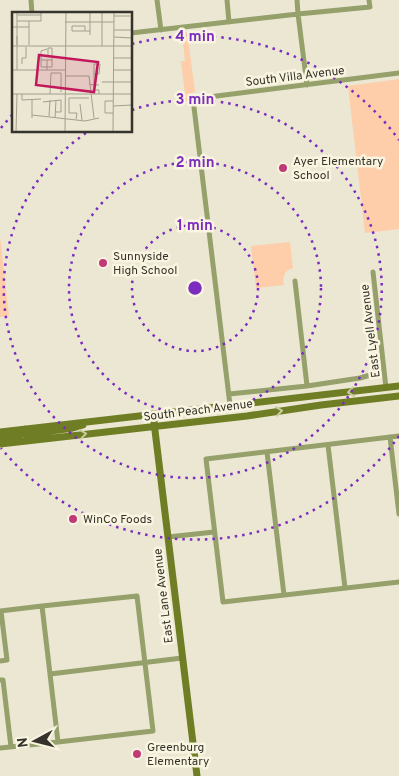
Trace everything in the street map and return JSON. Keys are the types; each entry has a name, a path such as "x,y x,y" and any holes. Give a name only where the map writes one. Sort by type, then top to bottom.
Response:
{"main road":[{"name":"South Peach Avenue","path":"0,432 399,386"},
{"name":"South Peach Avenue","path":"0,444 247,416 399,396"},
{"path":"194,421 196,417 225,413 229,410 230,405"},
{"name":"East Lane Avenue","path":"153,414 196,776"},
{"path":"26,441 27,436 30,434 73,428 92,421"},
{"path":"0,438 21,435 25,429"}],"street":[{"path":"158,0 161,30"},
{"path":"226,0 229,22"},
{"path":"297,0 307,85"},
{"path":"132,33 370,7 369,0"},
{"name":"South Villa Avenue","path":"228,394 192,98 399,73"},
{"name":"East Lyell Avenue","path":"373,272 386,388"},
{"path":"295,281 307,386"},
{"name":"South Peach Avenue","path":"228,394 307,386 360,378 384,371"},
{"path":"228,394 230,405"},
{"path":"399,436 206,459 222,602 399,582"},
{"path":"390,438 399,513"},
{"path":"328,445 345,588"},
{"path":"267,452 284,595"},
{"path":"168,537 214,532"},
{"path":"0,661 7,660 1,611 137,596 153,731 0,748"},
{"path":"42,606 58,742"},
{"path":"50,674 182,658"},
{"path":"0,680 3,680 11,747"}],"shaded area":[{"path":"187,32 195,91 186,102 181,61 185,61 182,33"},
{"path":"399,79 399,229 365,233 348,86"},
{"path":"0,236 9,316 0,317"},
{"path":"290,242 293,268 285,274 283,279 284,285 256,288 251,246"}],"place":[{"name":"Ayer Elementary School","path":"283,168"},
{"name":"Sunnyside High School","path":"103,263"},
{"name":"WinCo Foods","path":"73,519"},
{"name":"Greenburg Elementary","path":"137,754"}]}
